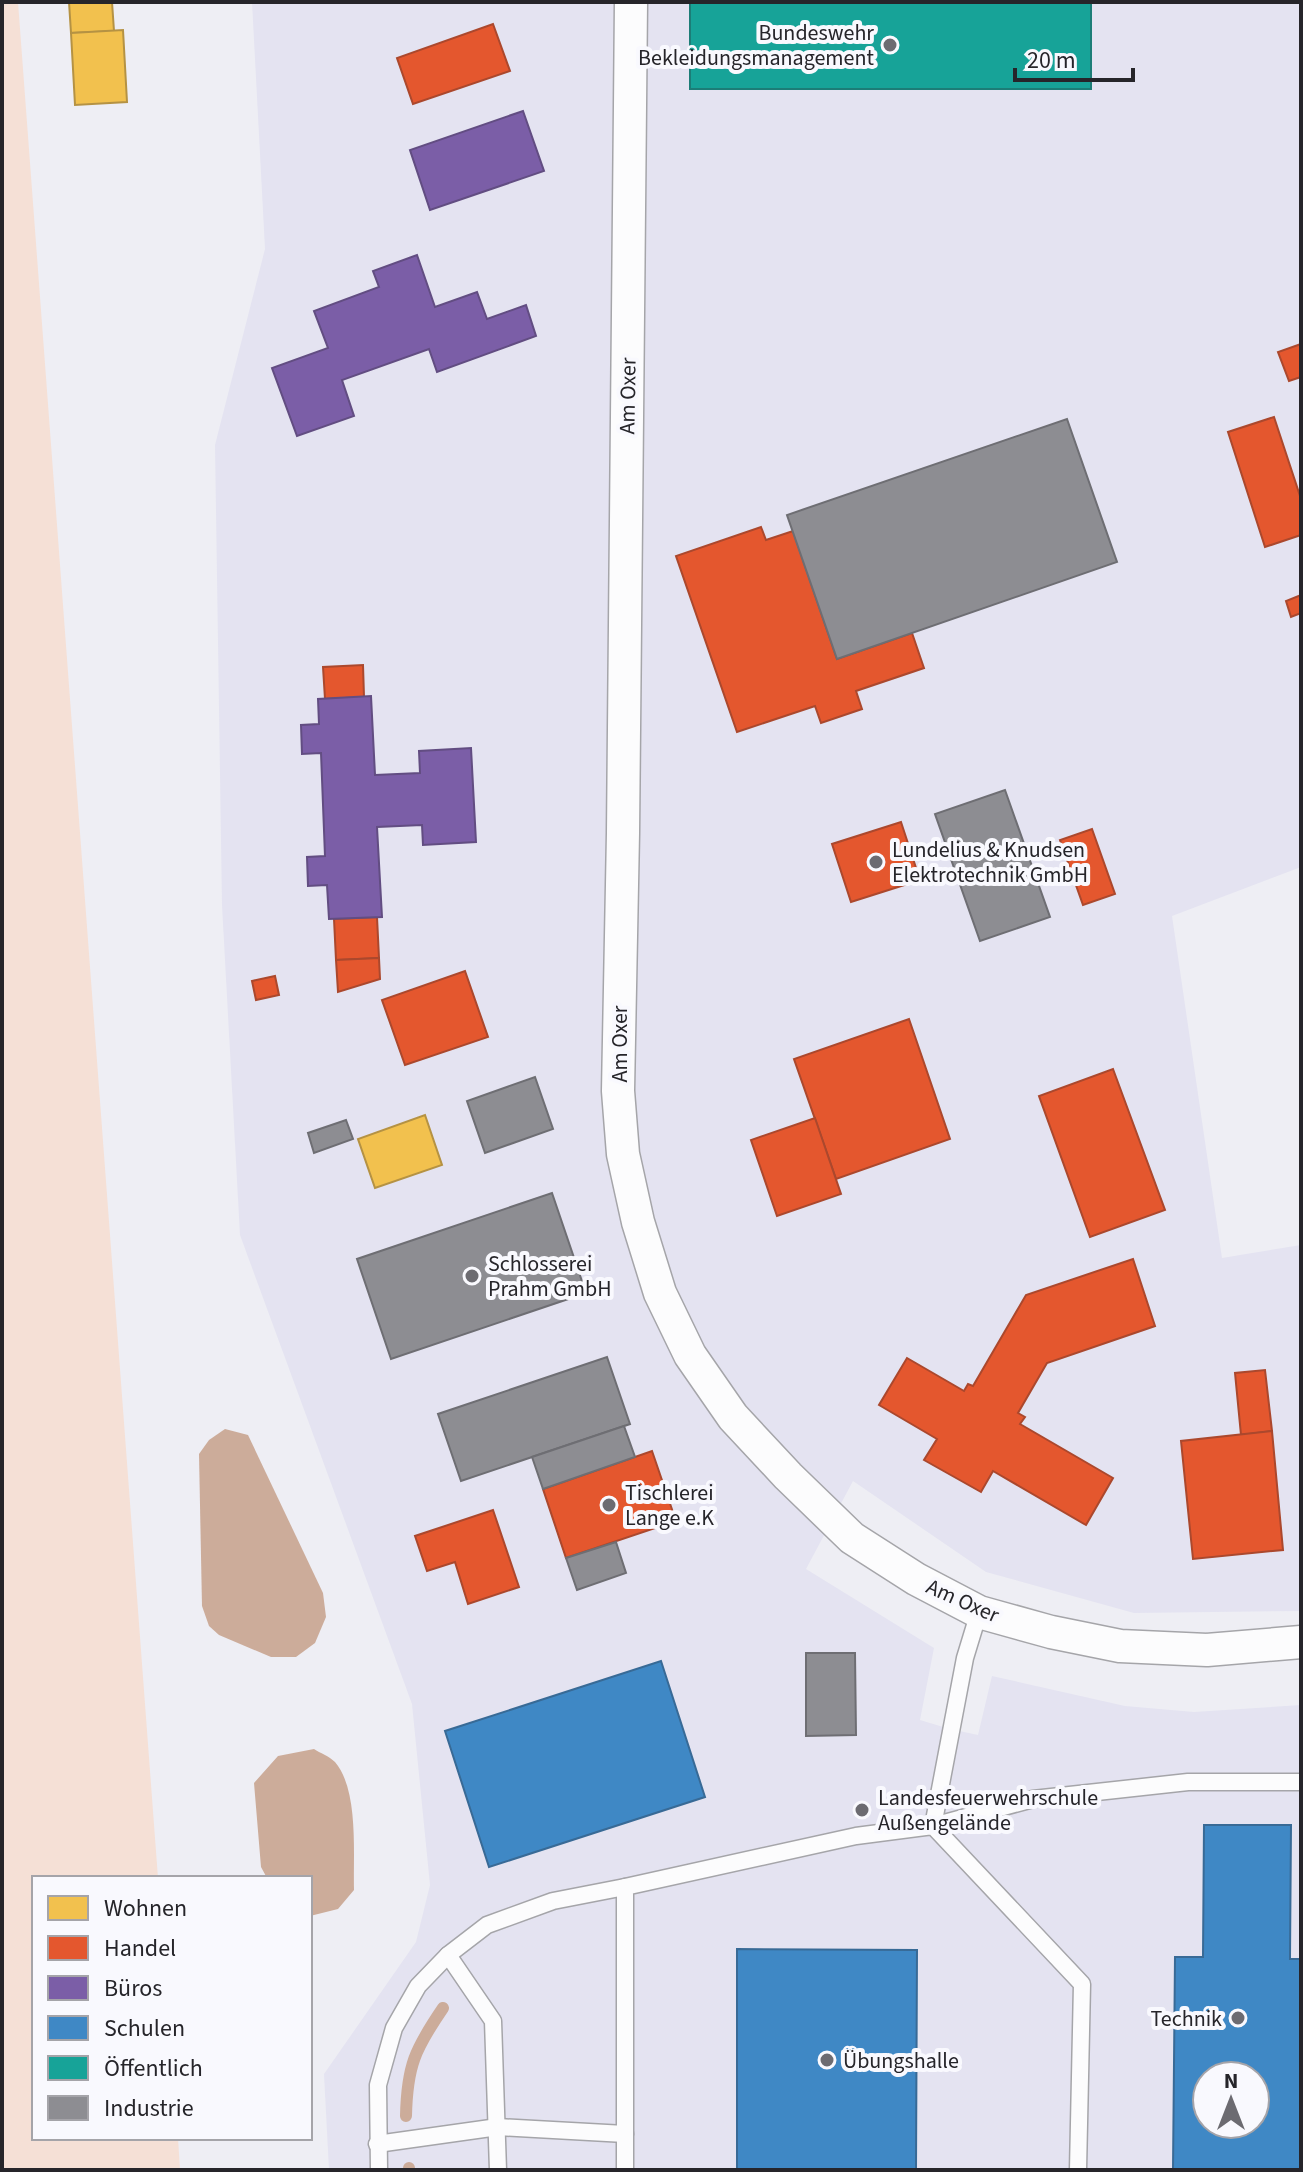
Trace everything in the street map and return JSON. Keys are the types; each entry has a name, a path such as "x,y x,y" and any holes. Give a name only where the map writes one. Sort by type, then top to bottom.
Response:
{"street":[{"name":"Am Oxer","path":"631,2 618,1091 623,1154 660,1293 690,1355 733,1417 852,1538 916,1579 979,1612 1051,1632 1120,1646 1207,1650 1301,1642"}],"lane":[{"path":"933,1826 965,1658 979,1612"},
{"path":"379,2170 378,2085 394,2028 418,1986 448,1955 487,1925 553,1901 856,1836 933,1826 1033,1799 1188,1782 1301,1782"},
{"path":"933,1826 1082,1984 1078,2170"},
{"path":"625,1887 625,2170"},
{"path":"448,1955 493,2021 498,2170"},
{"path":"377,2144 498,2127 625,2134"}],"shaded area":[{"path":"2,2 18,2 158,1876 32,1876 32,2140 178,2140 180,2170 2,2170"},
{"path":"252,2 1301,2 1301,867 1172,916 1222,1258 1301,1245 1301,1611 1134,1613 986,1572 853,1481 806,1569 934,1648 920,1720 950,1729 978,1735 992,1676 1125,1706 1194,1712 1301,1705 1301,2170 329,2170 324,2074 416,1942 430,1885 412,1704 240,1235 222,905 215,445 265,249"},
{"path":"225,1429 248,1435 323,1593 326,1617 315,1643 296,1657 271,1657 219,1635 209,1626 202,1606 199,1454 209,1440"},
{"path":"314,1749 335,1762 343,1774 353,1823 354,1890 338,1909 312,1916 312,1876 266,1876 261,1867 254,1783 278,1756"}],"building: Wohnen":[{"path":"69,2 112,2 114,31 71,33"},
{"path":"123,30 127,102 75,105 71,33"},
{"path":"425,1115 442,1165 375,1188 358,1139"}],"building: Handel":[{"path":"493,24 510,71 413,104 397,58"},
{"path":"1301,344 1301,377 1289,381 1278,352"},
{"path":"1274,417 1301,499 1301,535 1265,547 1228,432"},
{"path":"761,527 766,540 793,531 837,659 912,633 924,668 856,691 862,709 821,723 815,706 737,732 676,556"},
{"path":"1301,595 1301,613 1291,617 1286,601"},
{"path":"363,665 364,697 325,699 323,667"},
{"name":"Lundelius & Knudsen Elektrotechnik GmbH","path":"901,822 920,880 851,902 832,844"},
{"path":"1092,829 1115,894 1083,905 1060,840"},
{"path":"377,917 379,958 336,960 334,919"},
{"path":"379,958 380,979 338,992 336,960"},
{"path":"465,971 488,1037 405,1065 382,1000"},
{"path":"275,976 279,995 256,1000 252,981"},
{"path":"909,1019 950,1139 836,1179 794,1059"},
{"path":"1113,1069 1165,1210 1090,1237 1039,1096"},
{"path":"815,1118 841,1194 777,1216 751,1140"},
{"path":"1133,1259 1155,1326 1047,1363 1018,1413 1025,1417 1020,1424 1113,1478 1086,1525 993,1471 981,1492 924,1460 937,1439 879,1405 907,1358 964,1391 968,1384 973,1386 1026,1295"},
{"path":"1265,1370 1272,1431 1241,1435 1235,1373"},
{"path":"1272,1431 1283,1550 1193,1559 1181,1441"},
{"name":"Tischlerei Lange e.K","path":"652,1451 676,1521 566,1558 543,1489"},
{"path":"493,1510 519,1587 468,1604 455,1562 427,1571 415,1536"}],"building: Büros":[{"path":"523,111 544,171 430,210 410,150"},
{"path":"417,255 435,307 477,292 487,319 526,305 536,336 437,372 429,349 342,380 354,416 297,436 272,368 328,348 314,311 379,287 373,271"},
{"path":"371,696 375,775 420,773 419,751 471,748 476,842 423,845 422,825 377,827 382,917 329,919 327,885 308,886 307,857 325,856 321,753 302,754 301,725 319,724 318,699"}],"building: Schulen":[{"path":"661,1661 705,1797 489,1867 445,1731"},
{"name":"Technik","path":"1204,1825 1291,1825 1290,1959 1301,1959 1301,2170 1173,2170 1175,1957 1203,1957"},
{"name":"Übungshalle","path":"737,1949 917,1950 916,2170 737,2170"}],"building: Öffentlich":[{"name":"Bundeswehr Bekleidungsmanagement","path":"690,2 1091,2 1091,89 690,89"}],"building: Industrie":[{"path":"1067,419 1117,562 837,659 787,515"},
{"path":"1005,790 1050,917 980,941 935,814"},
{"path":"535,1077 553,1129 485,1153 467,1101"},
{"path":"346,1120 353,1139 314,1153 308,1133"},
{"name":"Schlosserei Prahm GmbH","path":"552,1193 586,1293 391,1359 357,1259"},
{"path":"607,1357 630,1424 461,1481 438,1414"},
{"path":"624,1426 635,1457 543,1489 532,1457"},
{"path":"616,1542 626,1573 577,1590 566,1558"},
{"path":"806,1653 855,1653 856,1735 806,1736"}],"waterway":[{"path":"406,2116 408,2084 414,2059 443,2008"}],"place":[{"name":"Bundeswehr Bekleidungsmanagement","path":"890,45"},
{"name":"Lundelius & Knudsen Elektrotechnik GmbH","path":"876,862"},
{"name":"Schlosserei Prahm GmbH","path":"472,1276"},
{"name":"Tischlerei Lange e.K","path":"609,1505"},
{"name":"Landesfeuerwehrschule Außengelände","path":"862,1810"},
{"name":"Technik","path":"1238,2018"},
{"name":"Übungshalle","path":"827,2060"}]}
